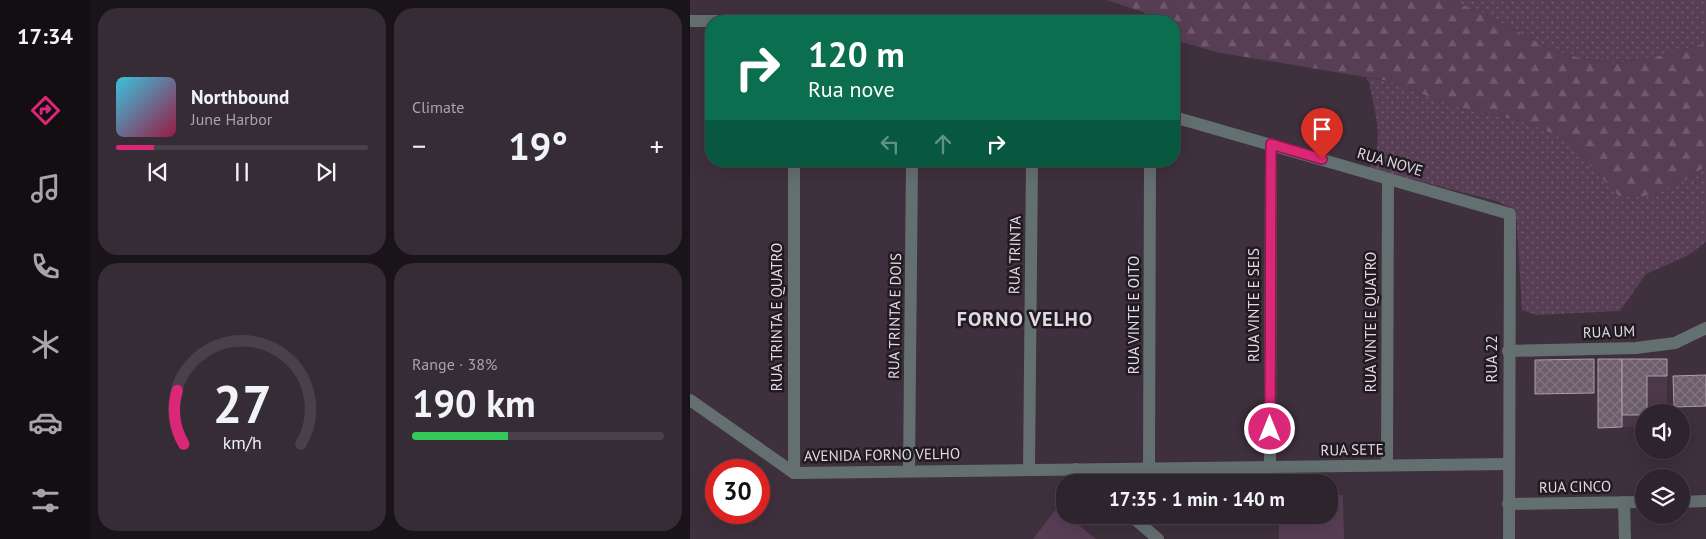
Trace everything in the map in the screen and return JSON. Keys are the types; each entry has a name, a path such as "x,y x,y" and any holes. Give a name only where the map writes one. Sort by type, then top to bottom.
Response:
{"street":[{"path":"690,21 705,21"},
{"name":"RUA NOVE","path":"1180,118 1510,214"},
{"name":"RUA VINTE E SEIS","path":"1270,467 1271,144"},
{"name":"RUA TRINTA E QUATRO","path":"794,167 794,473"},
{"name":"RUA TRINTA E DOIS","path":"909,471 912,167"},
{"name":"RUA TRINTA","path":"1029,470 1032,167"},
{"name":"RUA VINTE E OITO","path":"1149,468 1150,167"},
{"name":"RUA VINTE E QUATRO","path":"1387,465 1388,179"},
{"name":"RUA 22","path":"1508,539 1510,214"},
{"name":"RUA UM","path":"1508,351 1655,346 1675,343 1706,328"},
{"name":"AVENIDA FORNO VELHO","path":"690,400 794,473 1076,469"},
{"name":"RUA SETE","path":"1076,469 1508,464"},
{"path":"1076,469 1082,474"},
{"path":"1690,502 1706,501"},
{"path":"1624,502 1625,539"},
{"name":"RUA CINCO","path":"1508,504 1635,502"},
{"path":"1140,524 1158,539"}],"shaded area":[{"path":"1622,359 1667,359 1667,404 1635,404 1635,427 1622,427"}],"green space":[{"path":"1106,0 1447,0 1477,10 1557,52 1585,59 1616,63 1655,57 1706,43 1706,166 1681,183 1642,197 1619,196 1565,139 1528,123 1454,106 1388,81 1216,52 1180,40 1180,15 1147,15"},
{"path":"1447,0 1706,0 1706,43 1655,57 1616,63 1585,59 1557,52 1477,10"},
{"path":"1366,78 1388,81 1454,106 1528,123 1565,139 1619,196 1681,183 1706,166 1706,242 1687,256 1646,274 1620,311 1536,315 1522,310 1516,210 1496,201 1369,168 1377,149 1378,138 1374,103 1369,82"},
{"path":"1338,495 1343,495 1344,539 1279,539 1279,524 1338,524"},
{"path":"1056,509 1056,524 1077,524 1096,539 1033,539"}],"building":[{"path":"1594,359 1594,393 1535,394 1535,360"},
{"path":"1598,359 1622,359 1622,427 1598,428"},
{"path":"1622,359 1667,359 1667,376 1647,376 1647,404 1635,404 1635,415 1622,415"},
{"path":"1706,375 1706,406 1674,404 1673,376"}],"district":[{"name":"FORNO VELHO","path":"1025,319"}],"route":[{"path":"1270,429 1271,144 1322,159"}]}
